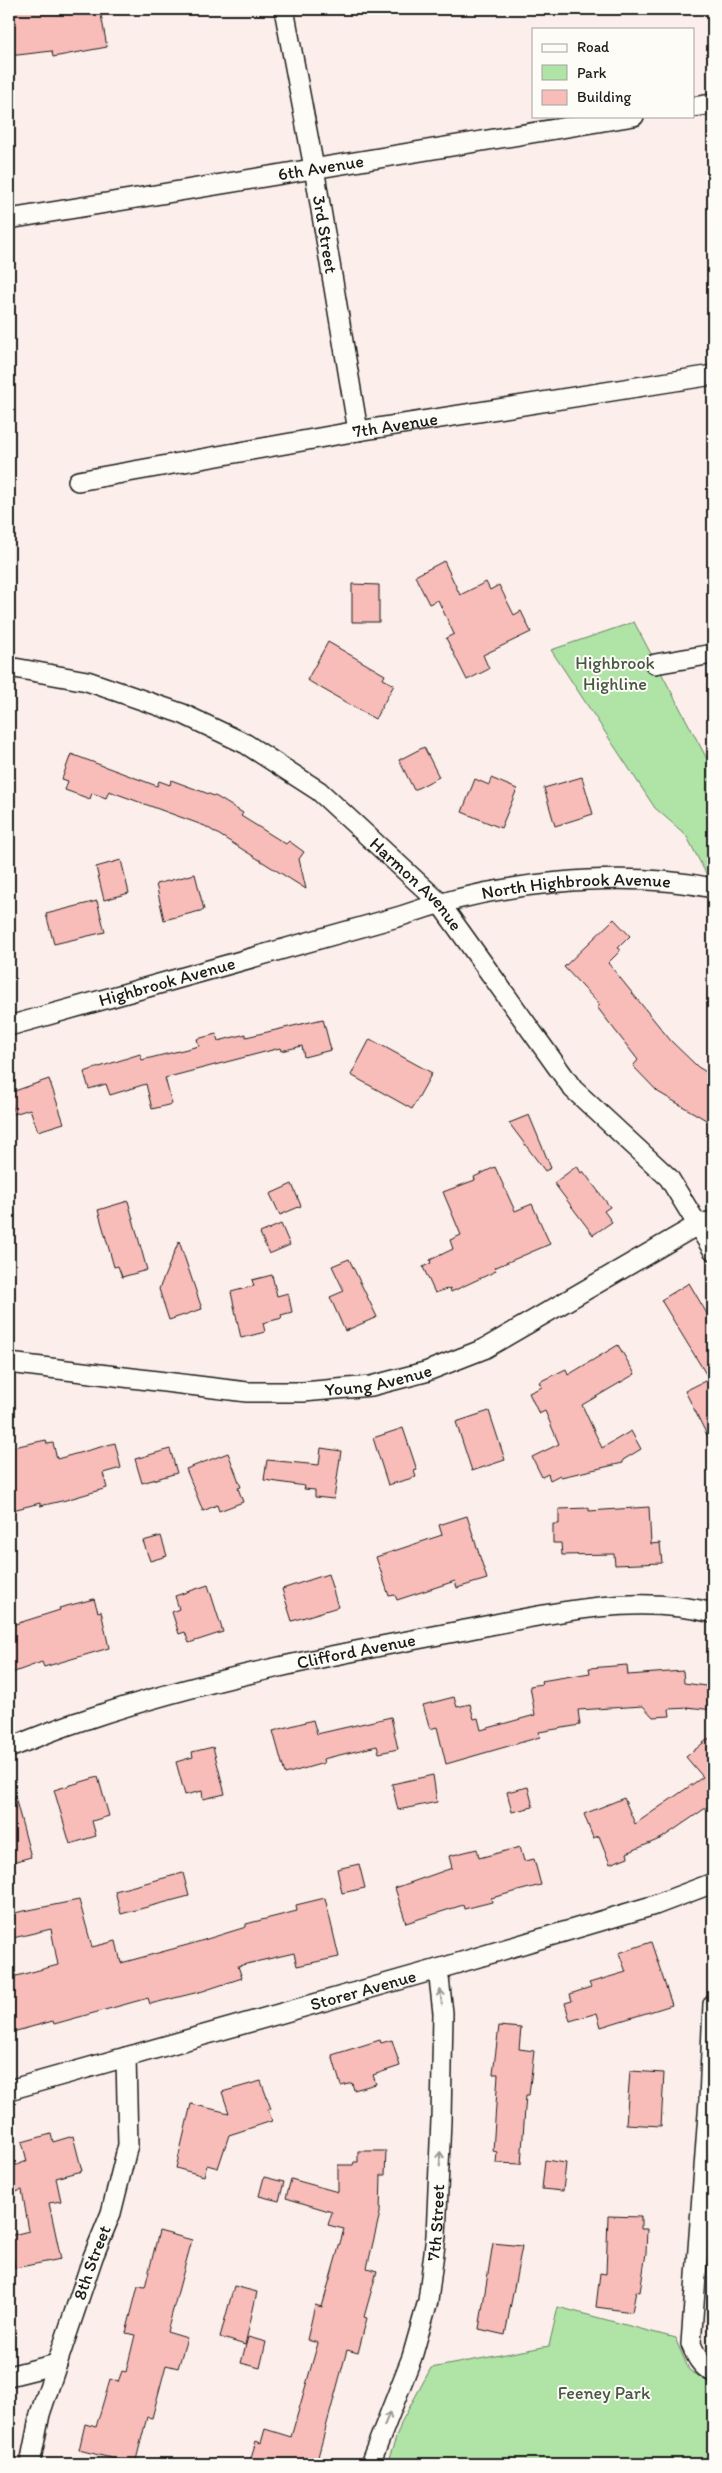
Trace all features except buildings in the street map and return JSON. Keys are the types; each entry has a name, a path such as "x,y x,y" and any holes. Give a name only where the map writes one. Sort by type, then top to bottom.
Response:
{"street":[{"name":"3rd Street","path":"284,9 314,168 358,431"},
{"path":"694,107 713,104"},
{"name":"6th Avenue","path":"9,220 622,118"},
{"name":"7th Avenue","path":"78,481 358,431 713,375"},
{"path":"655,664 713,654"},
{"name":"Harmon Avenue","path":"9,667 87,681 183,714 246,744 320,791 439,902 573,1088 669,1178 706,1223 713,1250"},
{"name":"North Highbrook Avenue","path":"439,902 559,883 607,880 678,881 713,888"},
{"name":"Highbrook Avenue","path":"9,1026 400,916 439,902"},
{"name":"Young Avenue","path":"9,1363 247,1392 302,1392 371,1386 425,1372 484,1348 706,1223"},
{"name":"Clifford Avenue","path":"9,1748 86,1719 209,1683 337,1654 585,1608 643,1604 677,1606 713,1613"},
{"name":"Storer Avenue","path":"9,2090 438,1970 654,1905 713,1883"},
{"name":"7th Street","path":"370,2464 412,2357 428,2300 436,2236 441,2120 443,2013 438,1970"},
{"path":"713,2004 709,2100 691,2344 697,2358 706,2369 713,2372"},
{"name":"8th Street","path":"30,2464 40,2414 93,2257 111,2213 128,2145 126,2058"},
{"path":"9,2376 57,2364"}],"green space":[{"name":"Highbrook Highline","path":"634,622 713,770 713,887 686,835 655,808 551,650"},
{"name":"Feeney Park","path":"558,2307 675,2338 689,2370 713,2385 713,2464 387,2464 402,2421 431,2368 549,2346"}]}
